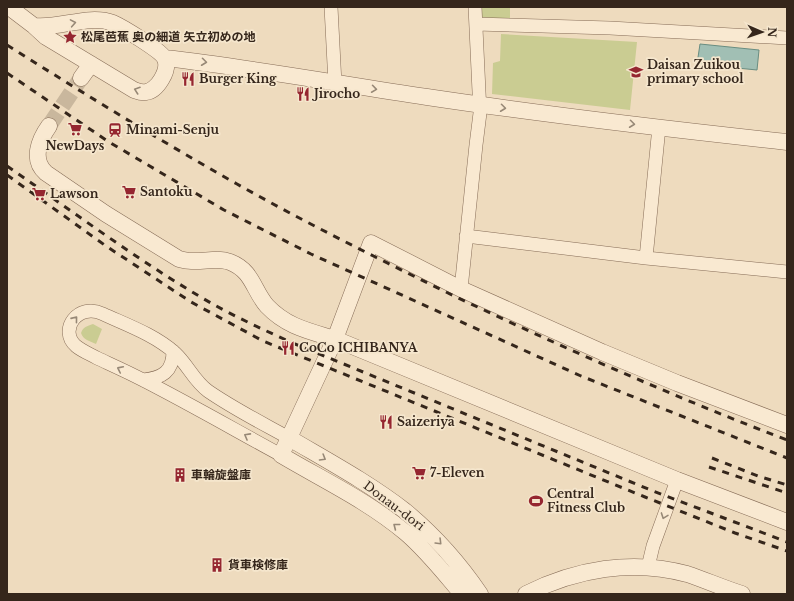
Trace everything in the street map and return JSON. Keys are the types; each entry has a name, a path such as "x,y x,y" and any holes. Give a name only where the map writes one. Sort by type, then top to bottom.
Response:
{"street":[{"path":"9,7 46,37 134,90 146,92 153,89 166,70 165,58 160,52 120,27 104,21 92,20 54,26 34,26"},
{"path":"331,7 334,84"},
{"path":"461,289 480,113 475,7"},
{"path":"476,24 610,28 787,38"},
{"path":"165,58 219,64 334,84 479,105 787,142"},
{"path":"81,78 91,64"},
{"path":"49,126 41,142 37,158 41,169 106,214 179,259 191,261 222,260 232,263 248,274 266,304 282,320 291,325 335,339 677,480 787,522"},
{"path":"646,258 659,127"},
{"path":"466,236 646,258 787,272"},
{"path":"289,438 208,391 196,381 182,360 173,351 146,335 100,313 92,311 83,312 75,317 70,326 69,334 71,341 82,350 143,380 281,455 289,438 335,339 372,243 461,289 602,352 684,386 787,425"},
{"path":"143,380 159,378 173,360 173,351"},
{"name":"Donau-dori","path":"289,438 344,471 404,511 441,544 459,564 480,594"},
{"name":"Donau-dori","path":"281,455 369,506 386,518 424,550 462,594"},
{"path":"648,567 653,546 677,480"},
{"path":"526,594 560,579 582,572 613,567 648,567 686,574 742,594"}],"green space":[{"path":"479,7 510,7 510,21 482,20"},
{"path":"501,34 637,42 630,110 492,94 493,63 500,61"},
{"path":"93,324 102,329 96,344 85,339 81,333 84,328"}],"water":[{"path":"700,44 759,50 757,70 697,64"}],"tunnel":[{"path":"49,126 81,78"}],"railway":[{"path":"7,45 121,116 289,213 448,293 532,332 658,388 787,440"},
{"path":"7,73 109,142 224,210 311,254 581,376 787,458"},
{"path":"7,166 154,268 204,299 249,323 295,344 653,491 787,542"},
{"path":"7,175 106,246 191,302 263,341 645,497 735,533 787,551"},
{"path":"712,458 758,476 787,485"},
{"path":"709,467 787,493"}],"place":[{"name":"松尾芭蕉 奥の細道 矢立初めの地","path":"70,37"},
{"name":"Daisan Zuikou primary school","path":"636,72"},
{"name":"Burger King","path":"188,79"},
{"name":"Jirocho","path":"303,94"},
{"name":"NewDays","path":"75,129"},
{"name":"Minami-Senju","path":"115,130"},
{"name":"Santoku","path":"129,192"},
{"name":"Lawson","path":"39,194"},
{"name":"CoCo ICHIBANYA","path":"288,348"},
{"name":"Saizeriya","path":"386,422"},
{"name":"7-Eleven","path":"419,473"},
{"name":"車輪旋盤庫","path":"180,475"},
{"name":"Central Fitness Club","path":"536,501"},
{"name":"貨車検修庫","path":"217,565"}]}
